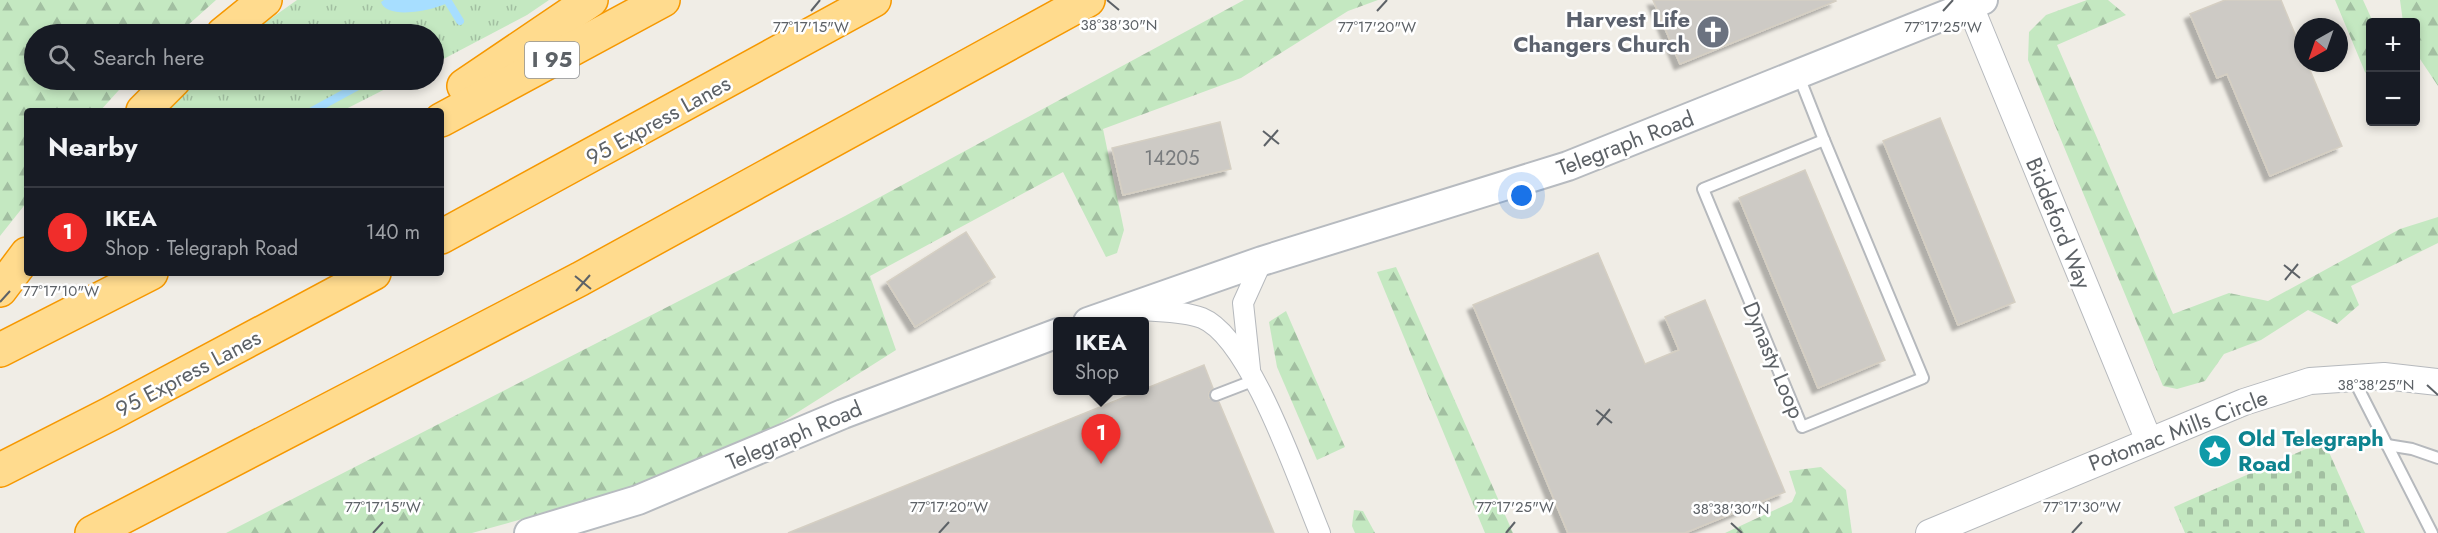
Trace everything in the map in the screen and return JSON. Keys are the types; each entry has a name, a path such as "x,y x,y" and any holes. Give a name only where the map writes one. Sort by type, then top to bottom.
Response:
{"highway":[{"path":"235,24 265,0"},
{"path":"431,108 591,0"},
{"name":"I 95","path":"444,118 663,0"},
{"name":"95 Express Lanes","path":"444,235 874,0"},
{"path":"92,533 580,279 1088,0"},
{"path":"146,108 164,90"},
{"path":"0,290 24,258"},
{"path":"0,350 145,276"},
{"name":"95 Express Lanes","path":"0,470 368,276"}],"main road":[{"name":"Telegraph Road","path":"1100,317 1262,261 1568,166 1976,3"},
{"name":"Telegraph Road","path":"529,533 638,500 864,405 1053,335"}],"street":[{"name":"Biddeford Way","path":"1976,3 2149,441"},
{"path":"1253,374 1243,303 1262,261"},
{"path":"1125,309 1202,318 1220,331 1253,374 1320,533"},
{"name":"Potomac Mills Circle","path":"1929,533 2244,402 2310,381 2384,376 2438,382"}],"lane":[{"name":"Dynasty Loop","path":"1798,74 1923,378 1802,427 1703,189 1824,140"},
{"path":"1216,395 1253,374"},
{"path":"2353,377 2432,533"},
{"path":"2387,445 2412,449 2438,458"}],"green space":[{"path":"0,0 216,0 189,24 24,24 24,90 119,90 103,108 24,108 24,206 0,236"},
{"path":"297,0 549,0 527,15 444,59 444,24 263,24"},
{"path":"1244,0 1378,0 1348,11 1241,78 1103,129 1124,230 1117,253 1106,257 1063,172 870,276 896,350 776,426 626,490 472,533 226,533 845,216"},
{"path":"2087,0 2108,0 2126,15 2057,45 2173,314 2229,293 2268,301 2400,229 2438,217 2438,243 2351,286 2359,305 2337,324 2308,310 2261,340 2224,354 2205,381 2177,389 2163,386 2028,60 2029,32 2046,15"},
{"path":"2335,0 2363,0 2371,18 2366,18 2366,73 2348,31 2348,18 2342,18"},
{"path":"2400,0 2438,0 2438,86 2420,59 2420,18 2402,18"},
{"path":"184,90 383,90 348,108 168,108"},
{"path":"1396,267 1513,533 1485,533 1377,272"},
{"path":"1286,311 1345,447 1317,460 1277,367 1269,322"},
{"path":"2324,441 2365,533 2185,533 2174,507"},
{"path":"1821,467 1846,490 1852,533 1725,533 1792,502 1796,493 1789,471"},
{"path":"1354,510 1363,511 1375,533 1355,533 1352,526"}],"water":[{"path":"384,0 452,0 426,10 402,12 385,8 381,2"}],"building":[{"name":"Harvest Life Changers Church","path":"1653,0 1835,0 1836,1 1680,64"},
{"path":"2225,0 2281,0 2294,32 2294,72 2311,72 2342,146 2270,176 2227,74 2217,78 2190,14"},
{"path":"1940,118 2015,302 1958,325 1883,141"},
{"path":"1220,122 1231,169 1123,195 1112,148"},
{"path":"1805,170 1885,360 1818,388 1739,198"},
{"path":"966,232 995,277 915,327 887,282"},
{"path":"1598,253 1645,364 1679,350 1665,317 1705,300 1785,492 1685,533 1568,533 1473,305"},
{"path":"1204,365 1213,388 1209,393 1209,398 1219,402 1274,533 788,533 1130,395 1149,395 1149,387"}],"waterway":[{"path":"449,3 460,21"},
{"path":"318,108 351,90"}],"place":[{"name":"Harvest Life Changers Church","path":"1713,32"},
{"name":"Old Telegraph Road","path":"2215,451"},
{"name":"IKEA","path":"1101,464"}]}
